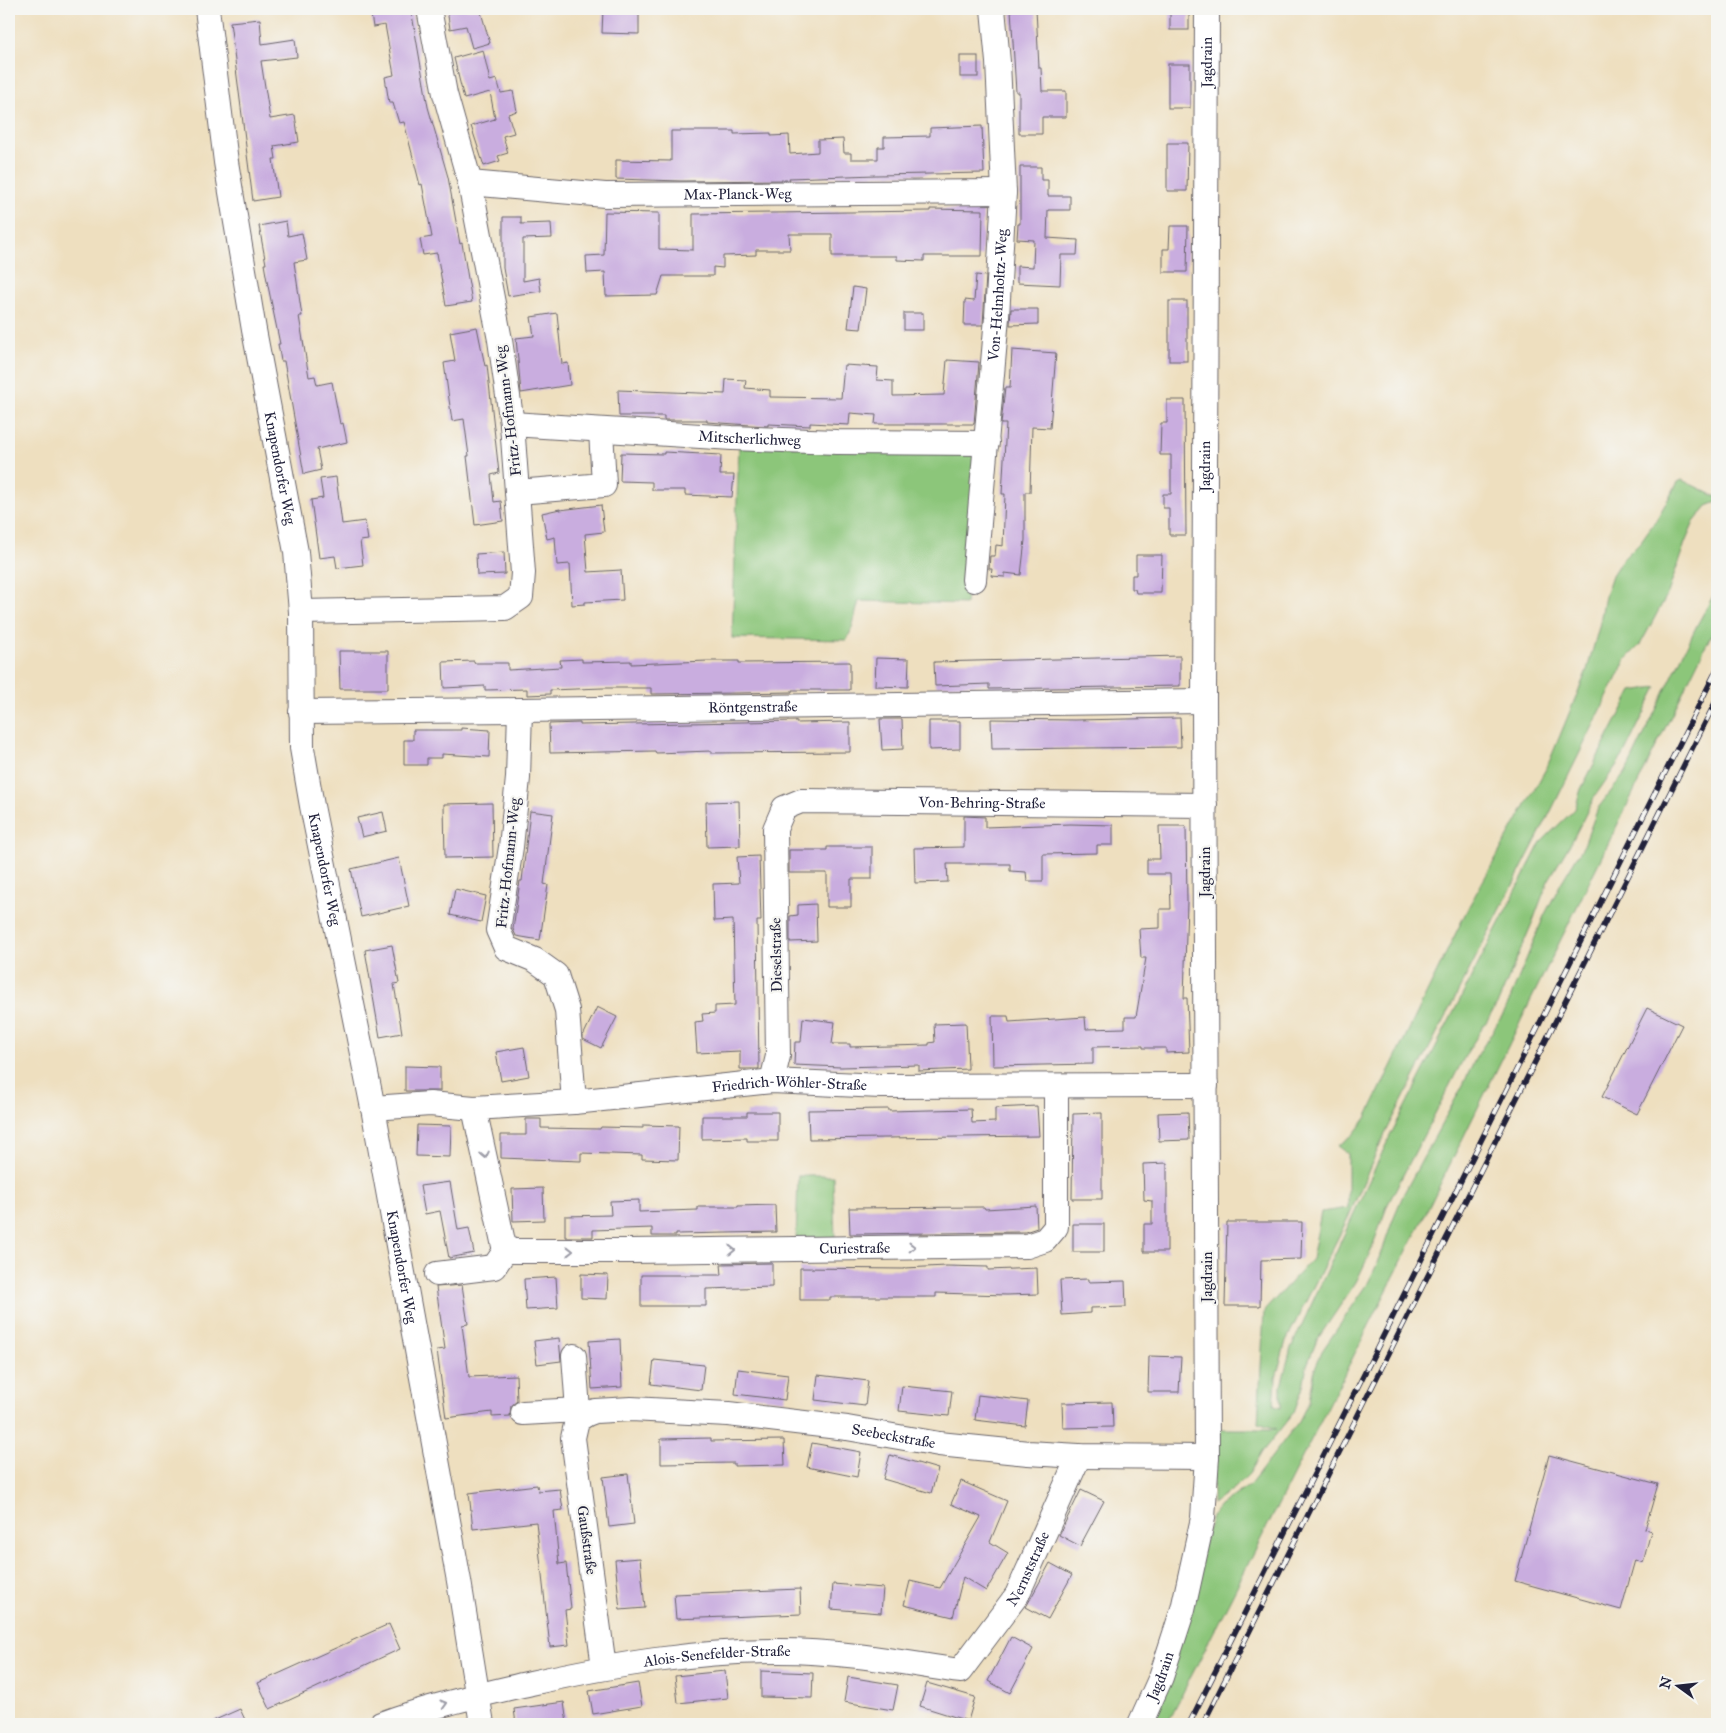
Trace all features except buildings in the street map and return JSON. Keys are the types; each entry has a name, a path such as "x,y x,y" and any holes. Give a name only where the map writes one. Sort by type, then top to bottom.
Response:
{"street":[{"name":"Knapendorfer Weg","path":"207,9 226,162 254,330 296,552 301,612 302,748 373,1108 459,1581 482,1724"},
{"name":"Fritz-Hofmann-Weg","path":"301,612 505,608 520,597 523,572 512,424 500,340 470,183 444,94 429,9"},
{"name":"Von-Helmholtz-Weg","path":"974,580 998,317 1004,192 998,62 992,9"},
{"name":"Jagdrain","path":"1140,1724 1161,1677 1183,1609 1203,1518 1207,1457 1204,701 1207,9"},
{"name":"Max-Planck-Weg","path":"470,183 605,195 1004,192"},
{"name":"Mitscherlichweg","path":"512,424 837,442 987,443"},
{"path":"517,492 604,485 601,430"},
{"name":"Röntgenstraße","path":"301,712 1204,701"},
{"name":"Fritz-Hofmann-Weg","path":"520,710 518,778 511,847 498,930 506,948 535,960 556,975 568,1010 574,1102"},
{"name":"Von-Behring-Straße","path":"775,829 784,808 801,801 1205,805"},
{"name":"Dieselstraße","path":"772,1081 778,1056 775,829"},
{"name":"Friedrich-Wöhler-Straße","path":"373,1108 430,1104 474,1108 574,1102 772,1081 881,1086 1206,1085"},
{"name":"Curiestraße","path":"505,1251 1027,1246 1046,1240 1056,1227 1056,1086"},
{"path":"437,1274 494,1267 505,1251 474,1108"},
{"path":"574,1356 580,1413"},
{"name":"Seebeckstraße","path":"523,1413 580,1413 631,1409 728,1414 848,1428 939,1444 1079,1456 1207,1457"},
{"name":"Gaußstraße","path":"580,1413 576,1420 573,1438 604,1668"},
{"name":"Nernststraße","path":"960,1671 1017,1595 1079,1456"},
{"name":"Alois-Senefelder-Straße","path":"381,1724 405,1715 477,1695 604,1668 716,1654 780,1651 858,1656 960,1671"}],"green space":[{"path":"739,445 981,449 966,604 859,601 847,640 732,638"},
{"path":"1682,480 1717,497 1717,502 1707,506 1694,522 1668,593 1640,645 1626,659 1552,809 1381,1142 1348,1218 1286,1341 1276,1378 1274,1406 1281,1408 1281,1386 1291,1348 1390,1136 1541,842 1575,809 1581,789 1632,691 1657,687 1623,756 1595,796 1573,839 1548,881 1498,1003 1466,1054 1388,1204 1370,1253 1356,1282 1317,1340 1307,1365 1303,1387 1294,1412 1262,1452 1249,1474 1235,1488 1213,1504 1213,1429 1277,1429 1258,1423 1264,1311 1312,1259 1321,1212 1348,1208 1348,1154 1337,1146 1353,1135 1366,1118 1469,906 1547,767 1587,670 1612,575 1621,561 1641,541 1656,520 1678,482"},
{"path":"1717,589 1717,623 1421,1223 1167,1724 1150,1724 1212,1516 1220,1506 1250,1485 1299,1421 1309,1401 1315,1368 1322,1351 1367,1285 1380,1258 1404,1193 1463,1085 1474,1061 1505,1011 1544,916 1584,845 1598,808 1626,772 1697,625"},
{"path":"798,1176 833,1176 835,1240 796,1240"}],"railway":[{"path":"1189,1724 1717,669"},
{"path":"1203,1724 1717,699"}]}
